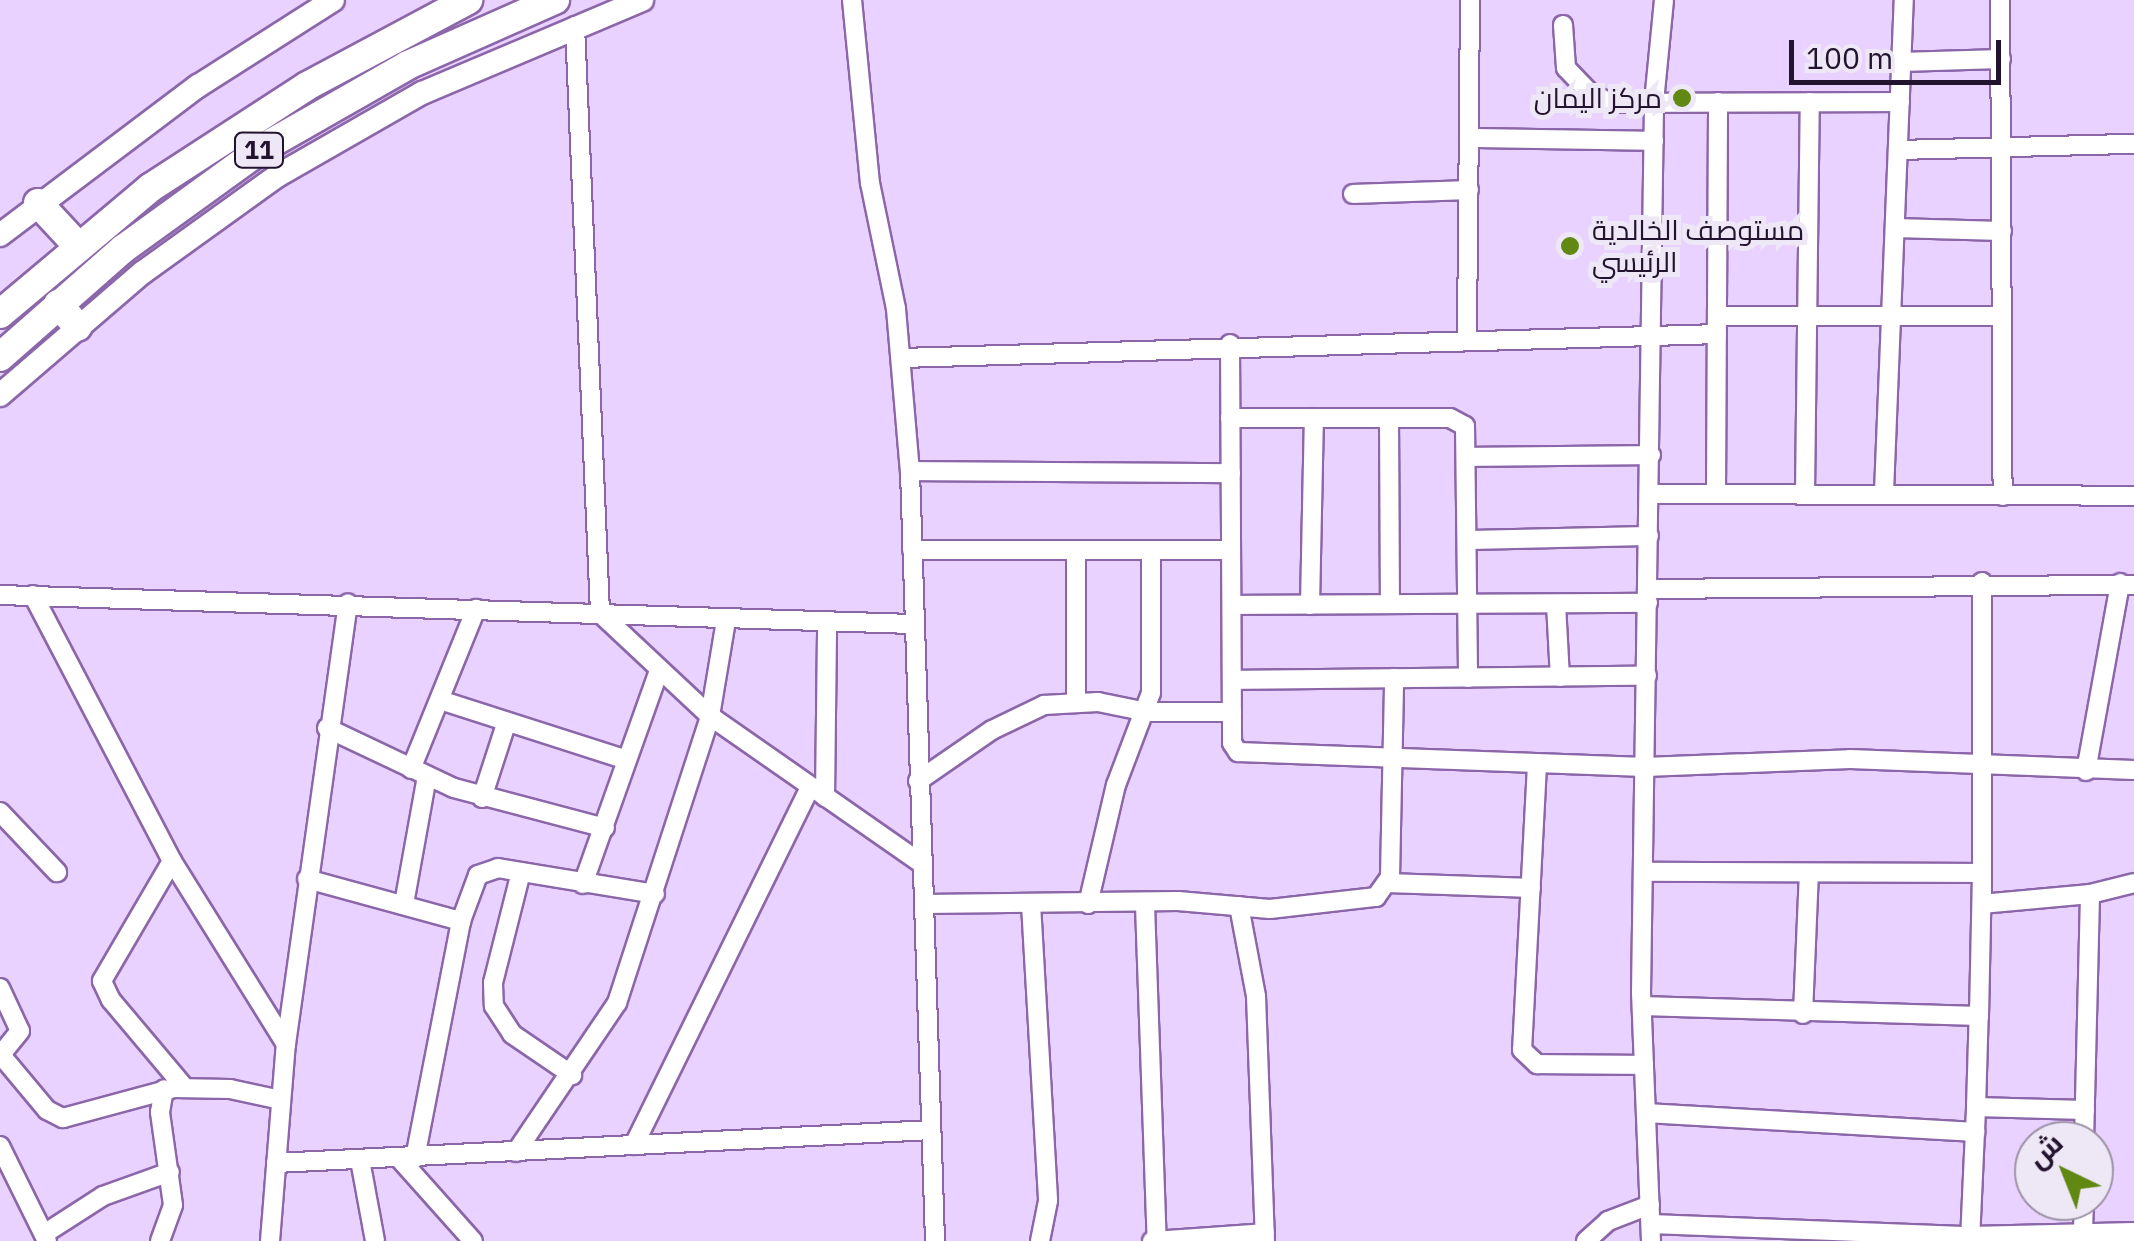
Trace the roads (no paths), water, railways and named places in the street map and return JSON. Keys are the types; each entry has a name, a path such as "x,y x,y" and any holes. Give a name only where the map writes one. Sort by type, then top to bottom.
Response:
{"highway":[{"name":"11","path":"0,314 77,245 150,188 307,86 468,0"},
{"name":"11","path":"0,357 58,304 261,150 408,65 555,0"},
{"path":"38,202 77,245"},
{"path":"58,304 78,328"}],"main road":[{"path":"0,395 208,223 292,167 422,93 642,0"},
{"path":"0,235 38,202 198,86 330,1"}],"street":[{"path":"852,0 870,183 894,290 910,471 935,1241"},
{"path":"1467,339 1470,0"},
{"path":"1651,1223 1642,1006 1654,102 1664,0"},
{"path":"1884,492 1904,0"},
{"path":"2000,0 2004,496"},
{"path":"1564,25 1566,68 1591,94 1611,102 1900,102"},
{"path":"575,26 600,612 658,673 710,716 922,864"},
{"path":"1902,62 2000,59"},
{"path":"1716,494 1718,102"},
{"path":"1805,493 1810,102"},
{"path":"1469,138 1654,141"},
{"path":"1898,150 2134,144"},
{"path":"1353,194 1469,190"},
{"path":"1895,228 2002,231"},
{"path":"901,358 1230,344 1653,334 1807,316 2002,316"},
{"path":"1230,344 1232,744 1241,753 1645,767 1850,759 2134,770"},
{"path":"1230,418 1458,420 1468,431 1468,678"},
{"path":"1310,605 1314,418"},
{"path":"1388,418 1390,604"},
{"path":"1468,457 1651,455"},
{"path":"910,471 1230,474"},
{"path":"1650,494 2134,496"},
{"path":"1468,540 1649,536"},
{"path":"912,550 1231,550"},
{"path":"1076,550 1076,703"},
{"path":"1088,904 1116,785 1147,712 1151,550"},
{"path":"1232,606 1556,604 1648,596 1982,582 2127,584 2086,770"},
{"path":"1970,1238 1982,904 1982,582"},
{"path":"0,595 348,603 913,624"},
{"path":"33,595 172,861 286,1044"},
{"path":"270,1241 286,1044 327,728 348,603"},
{"path":"1556,604 1560,677"},
{"path":"404,904 420,772 440,700 476,610"},
{"path":"516,1152 572,1075 617,1003 710,716 726,620"},
{"path":"634,1146 817,792 827,622"},
{"path":"584,884 658,673"},
{"path":"1232,680 1647,676"},
{"path":"1389,883 1394,678"},
{"path":"440,700 627,760"},
{"path":"918,781 1023,713 1076,703 1147,712 1232,712"},
{"path":"482,798 506,724"},
{"path":"327,728 482,798 605,828"},
{"path":"1537,764 1519,1035 1525,1057 1537,1064 1644,1065"},
{"path":"0,812 57,872"},
{"path":"172,861 102,981 111,1000 185,1088"},
{"path":"407,1158 461,921 482,872 522,872 655,894"},
{"path":"522,872 493,984 494,1006 512,1034 572,1075"},
{"path":"1644,872 1982,873"},
{"path":"1803,1014 1808,873"},
{"path":"1979,1016 1982,873"},
{"path":"308,880 461,921"},
{"path":"925,904 1299,908 1370,899 1389,883 1531,888"},
{"path":"1982,904 2090,894 2134,883"},
{"path":"2084,1121 2090,894"},
{"path":"1030,904 1048,1201 1040,1241"},
{"path":"1145,905 1154,1241 1265,1237 1256,996 1239,906"},
{"path":"0,988 20,1031 1,1055 47,1110 63,1118 164,1090 185,1088 282,1100"},
{"path":"1642,1006 1803,1014 1979,1016"},
{"path":"160,1241 173,1204 164,1090"},
{"path":"1976,1107 2084,1110"},
{"path":"1646,1113 1975,1132"},
{"path":"276,1163 931,1130"},
{"path":"0,1146 46,1238 128,1184 170,1172"},
{"path":"407,1158 474,1241"},
{"path":"360,1160 375,1241"},
{"path":"1586,1241 1618,1215 1651,1223 1970,1238 2083,1230 2134,1232 2133,1241"},
{"path":"2083,1221 2083,1230"}],"place":[{"name":"مركز اليمان","path":"1682,98"},
{"name":"مستوصف الخالدية الرئيسي","path":"1570,246"}]}
